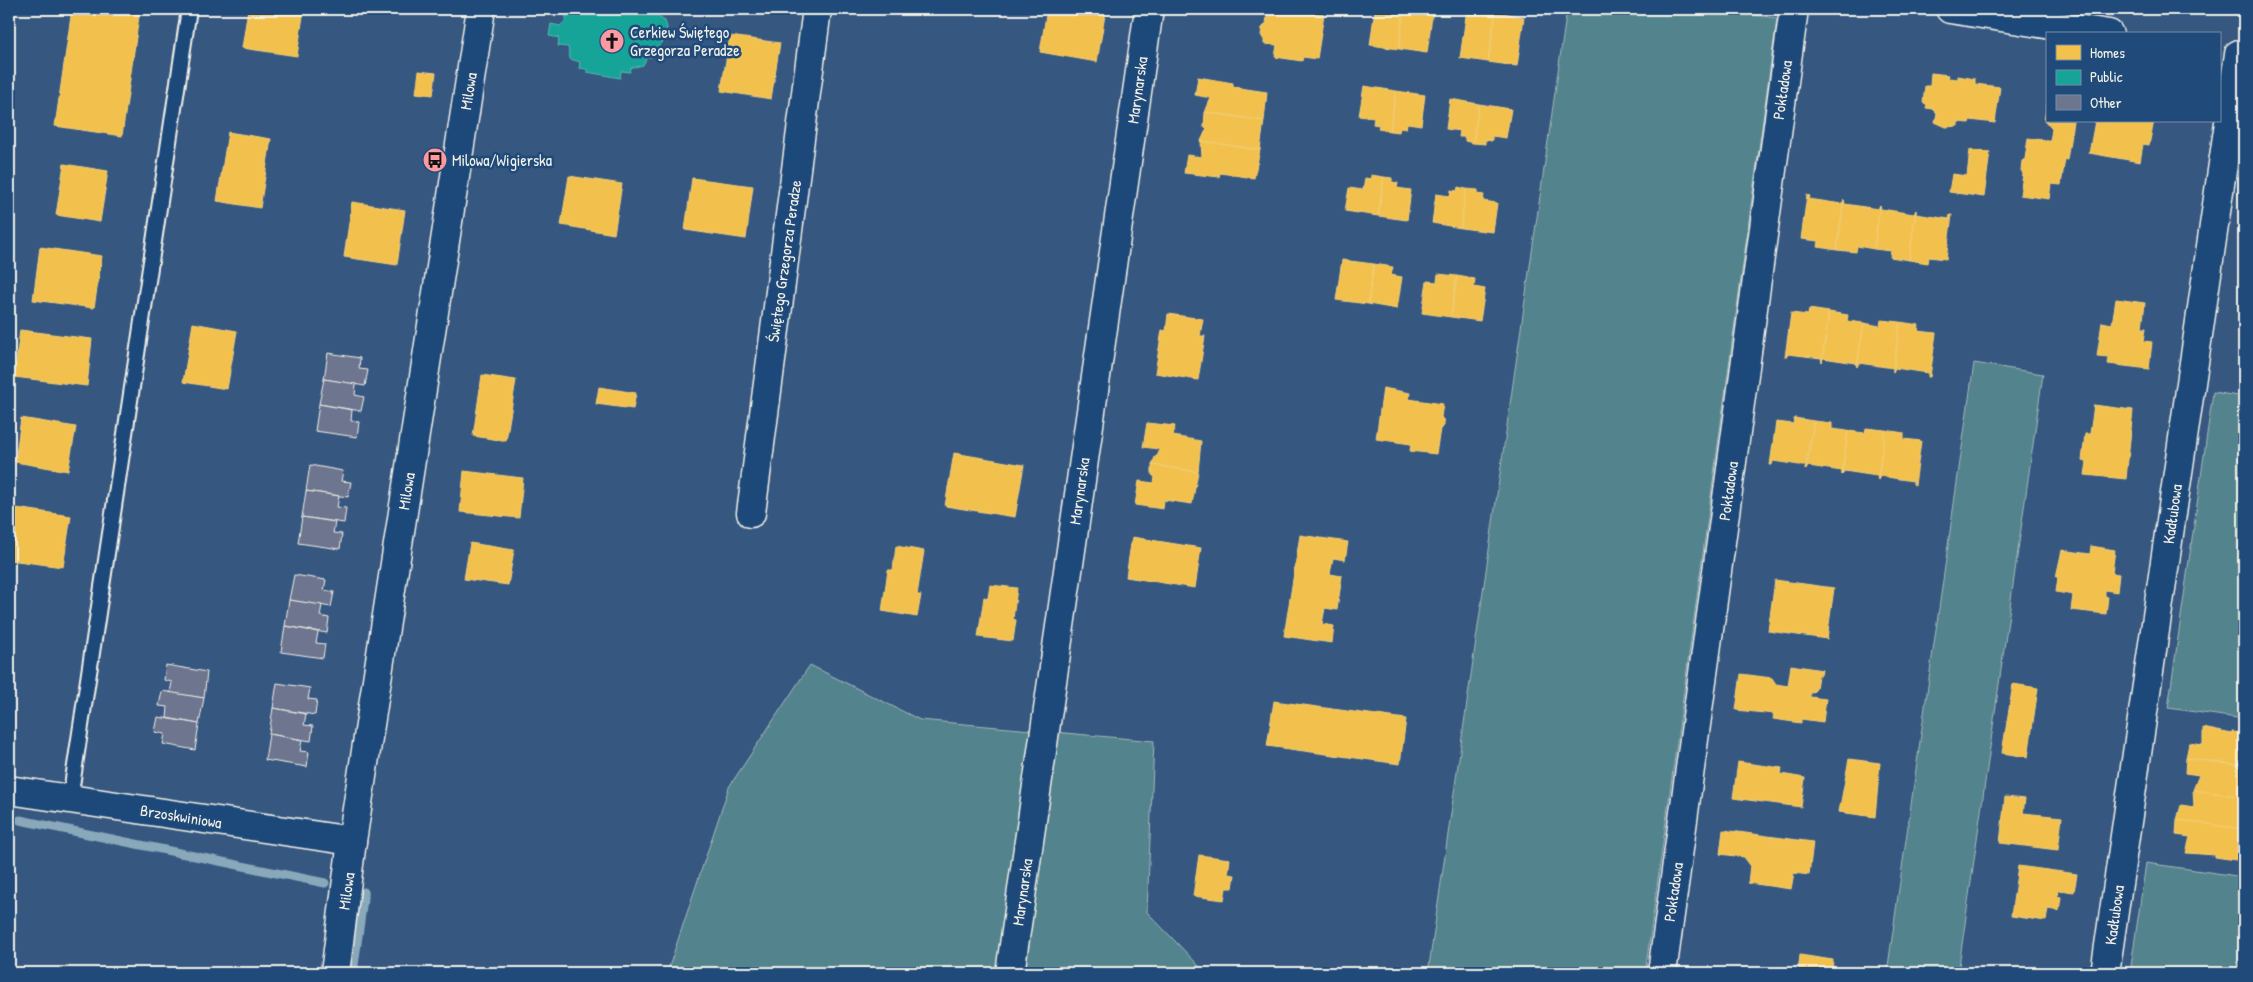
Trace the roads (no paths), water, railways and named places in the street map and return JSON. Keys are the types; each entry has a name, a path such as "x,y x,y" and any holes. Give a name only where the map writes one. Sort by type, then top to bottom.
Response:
{"street":[{"name":"Milowa","path":"335,973 352,842 481,9"},
{"name":"Świętego Grzegorza Peradze","path":"751,513 817,9"},
{"name":"Marynarska","path":"1010,973 1148,9"},
{"name":"Pokładowa","path":"1662,973 1794,9"},
{"path":"1950,9 2095,32"},
{"name":"Kadłubowa","path":"2105,973 2234,54"},
{"name":"Brzoskwiniowa","path":"9,790 352,842"}],"lane":[{"path":"70,799 189,9"}],"waterway":[{"path":"20,820 325,883"},
{"path":"353,973 364,892"}],"place":[{"name":"Cerkiew Świętego Grzegorza Peradze","path":"612,41"},
{"name":"Milowa/Wigierska","path":"435,160"}]}
